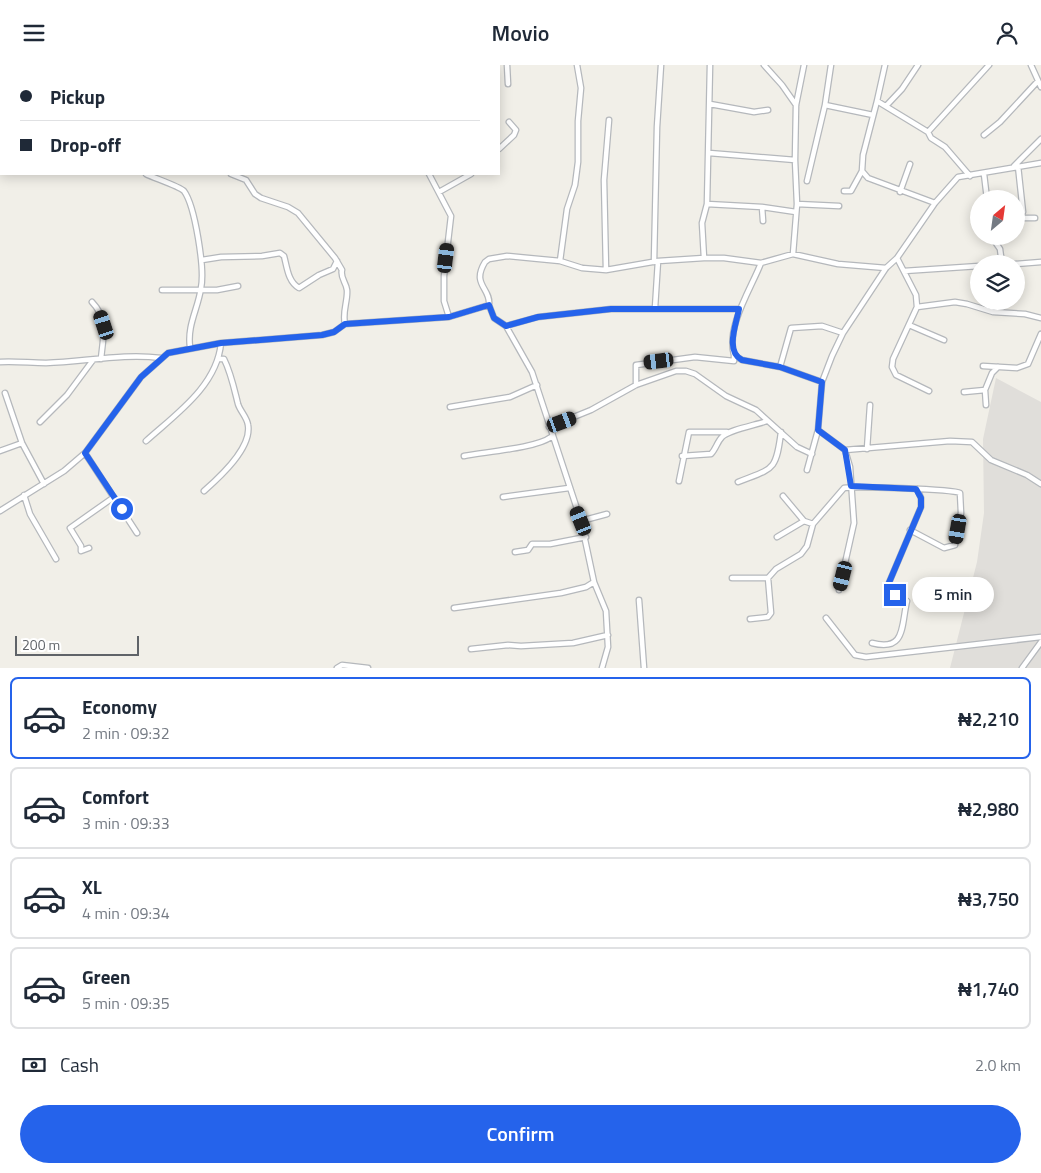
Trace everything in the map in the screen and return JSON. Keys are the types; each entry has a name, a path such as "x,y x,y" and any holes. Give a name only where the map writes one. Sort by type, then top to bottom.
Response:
{"street":[{"path":"507,65 508,84"},
{"path":"560,261 567,209 575,185 578,162 578,121 581,88 577,65"},
{"path":"655,308 657,127 661,65"},
{"path":"704,258 702,223 707,204 710,65"},
{"path":"764,65 782,85 796,105"},
{"path":"793,254 797,204 795,161 796,105 804,65"},
{"path":"807,181 826,105 831,65"},
{"path":"844,191 851,191 862,171 885,65"},
{"path":"886,106 902,89 918,65"},
{"path":"928,132 989,65"},
{"path":"1031,65 1041,87"},
{"path":"984,135 1000,122 1038,81"},
{"path":"877,101 928,132 931,138 945,147 970,177"},
{"path":"710,104 754,112 768,111"},
{"path":"826,105 873,115"},
{"path":"606,270 604,180 610,120"},
{"path":"500,148 514,135 516,130 510,122"},
{"path":"1016,167 1041,139"},
{"path":"709,153 795,161"},
{"path":"807,471 818,430 822,382 843,333 886,268 896,258 935,203 955,179 961,176 970,177 1041,163"},
{"path":"900,191 910,164"},
{"path":"1016,167 1020,190"},
{"path":"862,171 868,178 935,203"},
{"path":"984,174 985,190"},
{"path":"148,175 183,190 188,201 202,260 203,274 201,291 190,326 190,347"},
{"path":"234,175 246,180 255,194 261,198 288,207 298,213 337,261 342,270 341,275 347,292 343,314 345,324"},
{"path":"430,175 450,215 444,276 444,301 449,317"},
{"path":"439,191 469,175"},
{"path":"707,204 762,207 796,212"},
{"path":"797,204 839,206"},
{"path":"762,207 764,221"},
{"path":"1025,219 1034,218"},
{"path":"202,260 280,253 284,256 286,268 294,284 299,289 319,275 332,269 337,261"},
{"path":"602,668 608,635 606,611 594,582 586,537 568,489 537,385 525,358 506,326 494,318 489,305 489,299 481,287 480,275 482,268 489,259 507,256 560,261 582,268 606,270 656,261 724,257 761,263 793,254 838,264 886,268"},
{"path":"896,258 916,295 917,307 893,359 894,371 902,379 929,391"},
{"path":"1025,263 1041,262"},
{"path":"636,385 636,365 641,363 695,357 734,361 734,341 739,309 761,263"},
{"path":"904,271 970,267"},
{"path":"162,290 201,291 238,286"},
{"path":"92,302 100,311 104,325 101,359"},
{"path":"917,307 955,302 970,306"},
{"path":"0,511 64,471 85,453 141,377 168,353 190,347 221,343 322,335 334,332 345,324 449,317 489,305"},
{"path":"506,326 538,317 611,309 739,309"},
{"path":"983,310 993,313 1025,314 1041,319"},
{"path":"909,325 944,340"},
{"path":"780,367 791,328 822,326 843,333"},
{"path":"983,366 1017,368 1028,364 1041,334"},
{"path":"146,441 195,397 220,359 221,343"},
{"path":"734,355 742,360 780,367 822,382"},
{"path":"0,362 93,360 126,356 161,358"},
{"path":"204,491 223,473 248,437 247,421 238,406 228,368 224,359 220,359"},
{"path":"40,422 67,395 93,360"},
{"path":"986,405 985,390 992,373 998,367"},
{"path":"549,427 606,403 636,385 676,371 691,372 726,396 756,411 797,447 812,454"},
{"path":"450,407 510,397 537,385"},
{"path":"964,392 985,390"},
{"path":"5,393 22,443 44,484"},
{"path":"867,449 870,405"},
{"path":"679,481 682,457 689,432 726,432 750,428 768,421"},
{"path":"818,430 845,450 950,441 972,442 992,460 1027,475 1041,484"},
{"path":"682,457 711,454 718,441 726,432"},
{"path":"738,482 771,469 778,456 781,433"},
{"path":"464,456 530,445 546,441 552,437"},
{"path":"0,451 22,443"},
{"path":"839,590 854,523 851,486 845,450"},
{"path":"85,453 137,533"},
{"path":"750,619 765,618 771,613 768,578 776,569 801,554 807,546 812,524 844,488 851,486 946,489 960,493 961,513 956,545 944,548 910,530"},
{"path":"503,497 568,489"},
{"path":"872,643 885,646 898,641 907,601 888,591 888,585 921,507 921,498 916,489"},
{"path":"24,495 30,514 56,559"},
{"path":"783,496 804,521 812,524"},
{"path":"89,548 81,551 81,546 70,531 70,528 114,497"},
{"path":"581,521 607,514"},
{"path":"777,537 804,521"},
{"path":"515,552 528,550 532,544 550,545 586,537"},
{"path":"732,579 768,578"},
{"path":"454,608 561,593 586,587 594,582"},
{"path":"638,600 644,668"},
{"path":"826,618 854,655 866,657 1041,637"},
{"path":"471,649 508,645 573,643 608,635"},
{"path":"1022,668 1041,642"},
{"path":"337,668 342,665 368,668"}],"shaded area":[{"path":"996,378 1041,402 1041,668 950,668 977,562 984,513 983,439"}],"route":[{"path":"122,509 98,469 85,453 94,438 141,377 168,353 190,347 221,343 322,335 334,332 345,324 449,317 489,305 494,318 506,326 529,318 611,309 739,309 733,351 736,357 742,360 780,367 822,382 818,430 828,435 845,450 850,467 851,486 916,489 920,494 921,507 888,585 888,591 895,595"}]}
